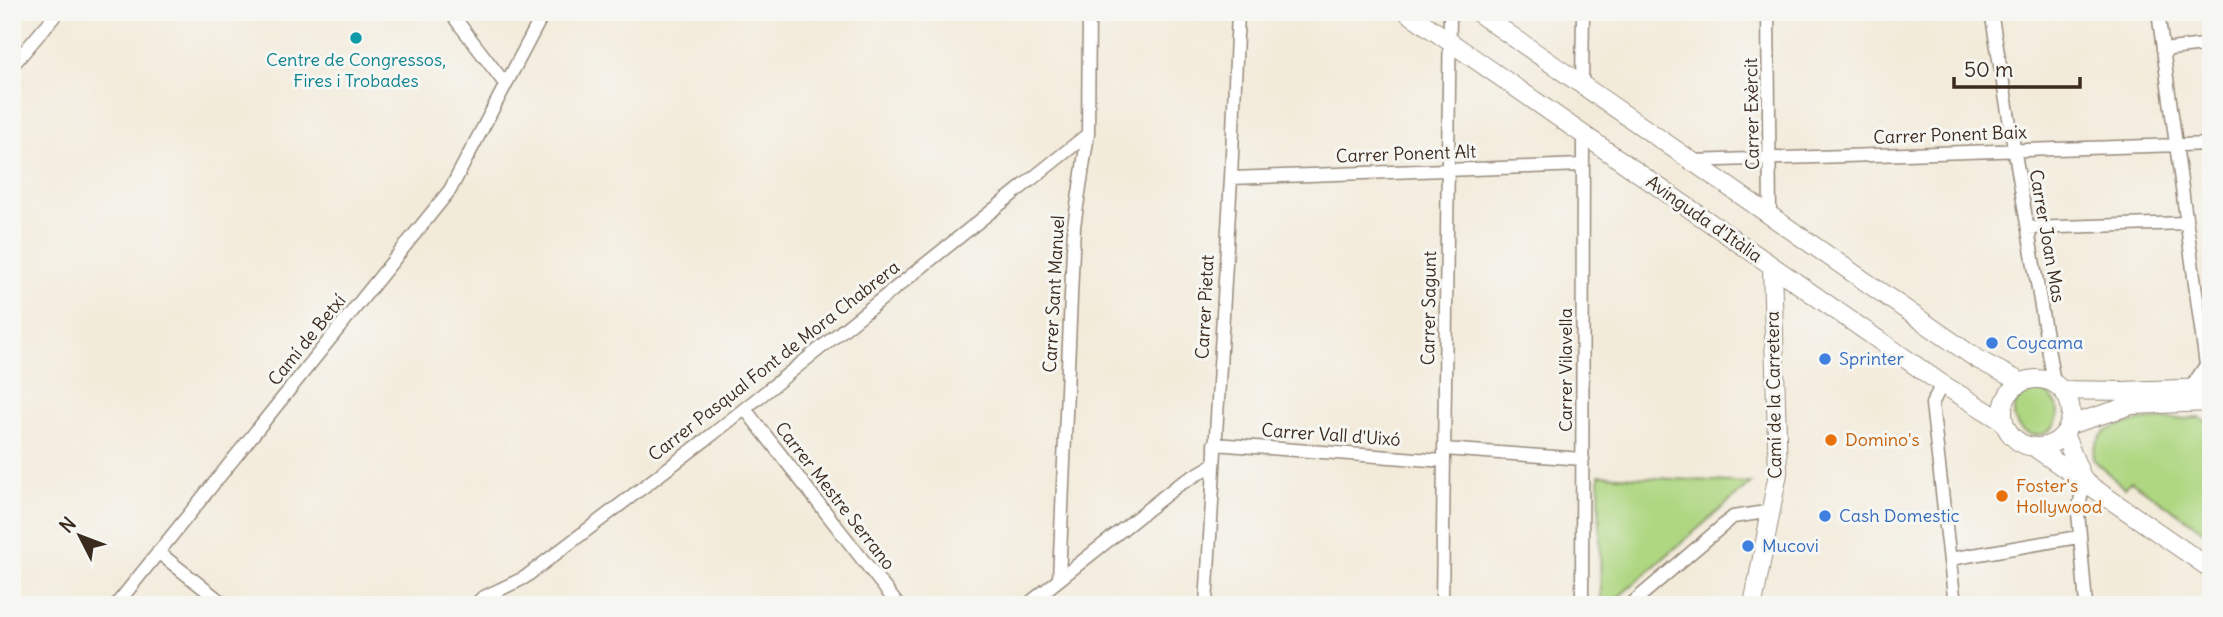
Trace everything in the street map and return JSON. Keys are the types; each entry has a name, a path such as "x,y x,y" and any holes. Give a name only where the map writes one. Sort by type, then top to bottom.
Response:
{"main road":[{"name":"Avinguda d'Itàlia","path":"1406,12 1942,384 2004,422"},
{"path":"1477,12 1977,359 2021,382"},
{"name":"Camí de la Carretera","path":"1753,605 1778,473 1772,266"},
{"path":"2211,388 2122,391 2058,386 2043,379 2032,379 2021,382 2012,389 2005,399 2002,411 2008,432 2015,440 2034,447 2211,569"},
{"path":"2034,447 2056,442 2066,430 2071,407 2058,386"},
{"path":"2066,430 2132,405 2211,402"},
{"path":"2066,430 2084,482"}],"street":[{"path":"12,66 37,40 58,12"},
{"path":"450,12 506,85"},
{"name":"Camí de Betxí","path":"116,605 450,190 544,12"},
{"name":"Carrer Sant Manuel","path":"1059,579 1074,226 1088,134 1089,12"},
{"name":"Carrer Pietat","path":"1206,605 1238,12"},
{"name":"Carrer Sagunt","path":"1442,605 1450,12"},
{"path":"1582,85 1583,12"},
{"name":"Carrer Exèrcit","path":"1768,12 1770,215"},
{"name":"Carrer Joan Mas","path":"1991,12 2058,386"},
{"path":"2158,12 2206,365 2190,389"},
{"path":"2163,50 2211,44"},
{"name":"Carrer Pasqual Font de Mora Chabrera","path":"475,605 482,598 524,578 745,409 1088,134"},
{"name":"Carrer Vilavella","path":"1582,605 1583,135"},
{"name":"Carrer Ponent Baix","path":"1691,161 2211,144"},
{"name":"Carrer Ponent Alt","path":"1231,178 1583,165"},
{"path":"2028,229 2186,223"},
{"path":"1942,384 1932,404 1955,605"},
{"name":"Carrer Mestre Serrano","path":"745,409 898,605"},
{"name":"Carrer Vall d'Uixó","path":"1214,444 1583,459"},
{"path":"1027,605 1177,486 1213,465"},
{"path":"2084,482 2078,512 2078,537 2086,605"},
{"path":"1630,605 1733,517 1772,511"},
{"path":"1950,559 2078,537"},
{"path":"158,552 225,605"}],"green space":[{"path":"2036,391 2051,398 2058,413 2051,428 2036,435 2021,428 2014,413 2021,398"},
{"path":"2200,418 2209,423 2211,434 2211,536 2131,481 2124,488 2093,459 2101,436 2117,427 2140,421"},
{"path":"1599,475 1751,483 1609,605 1601,605"}],"place":[{"name":"Centre de Congressos, Fires i Trobades","path":"356,38"},
{"name":"Coycama","path":"1992,343"},
{"name":"Sprinter","path":"1825,359"},
{"name":"Domino's","path":"1831,440"},
{"name":"Foster's Hollywood","path":"2002,496"},
{"name":"Cash Domestic","path":"1825,516"},
{"name":"Mucovi","path":"1748,546"}]}
